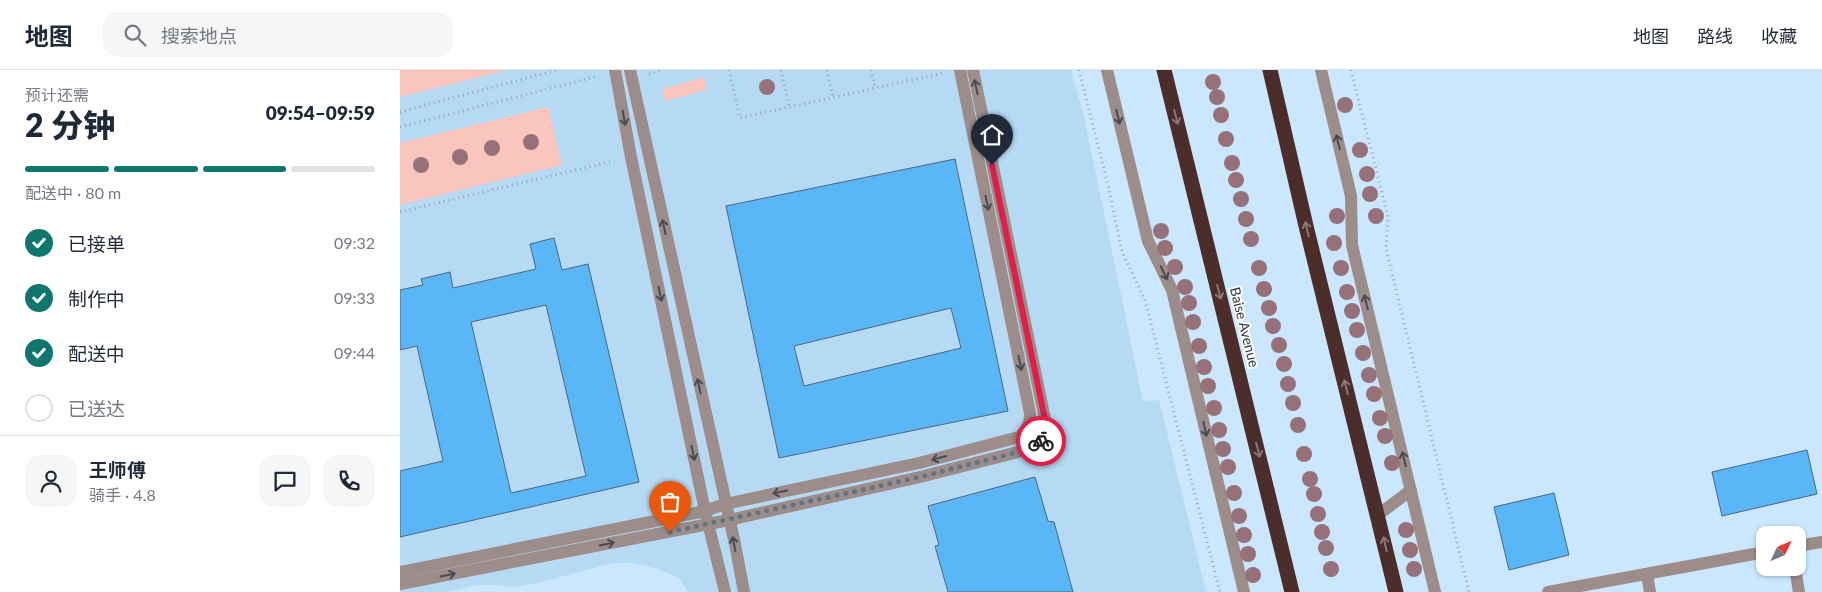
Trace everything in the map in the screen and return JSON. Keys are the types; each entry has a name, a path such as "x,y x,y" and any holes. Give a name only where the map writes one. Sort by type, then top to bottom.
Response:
{"highway":[{"name":"Baise Avenue","path":"1164,70 1292,592"},
{"path":"1270,70 1306,226 1396,592"}],"street":[{"path":"630,70 744,592"},
{"path":"400,572 705,511 725,504 919,464 1019,437 1026,431 1030,423 1030,413 964,70"},
{"path":"400,584 729,520 920,477 1022,451 1035,446 1044,438 1047,429 964,70"},
{"path":"1107,70 1148,240 1172,290 1244,592"},
{"path":"1321,70 1351,196 1352,245 1435,592"},
{"path":"615,71 705,511 725,592"},
{"path":"1378,515 1411,490"},
{"path":"1806,545 1822,542"},
{"path":"1548,592 1756,554"},
{"path":"1647,574 1650,592"},
{"path":"1796,576 1799,592"}],"path":[{"path":"400,112 557,70"},
{"path":"729,70 740,118 950,71 964,70"},
{"path":"781,70 789,107"},
{"path":"827,70 833,97"},
{"path":"871,70 875,88"},
{"path":"1079,70 1122,252 1145,300 1220,592"},
{"path":"1351,70 1388,217 1386,248 1469,592"},
{"path":"400,127 615,71"},
{"path":"400,212 631,156"}],"shaded area":[{"path":"400,70 1071,70 1084,116 1143,401 1159,400 1206,592 688,592 679,578 658,569 633,563 613,563 515,587 477,585 446,592 400,592"},
{"path":"400,70 508,70 400,97"},
{"path":"704,77 706,90 665,101 662,89"},
{"path":"548,107 562,165 400,205 400,143"}],"building":[{"path":"955,159 1008,411 779,458 726,206","holes":["951,308 961,348 804,386 794,346"]},
{"path":"554,238 562,270 588,264 639,482 400,537 400,471 443,461 417,346 400,350 400,290 423,285 421,279 450,272 453,288 536,269 530,244","holes":["546,305 586,476 511,493 471,322"]},
{"path":"1807,450 1817,494 1722,516 1712,472"},
{"path":"1035,477 1048,521 1054,522 1073,592 948,592 935,546 939,545 928,506"},
{"path":"1554,493 1569,555 1509,570 1494,507"}],"way so far":[{"path":"670,532 920,477 1022,451 1035,446 1041,441"}],"route":[{"path":"992,165 1047,429 1041,441"}]}
